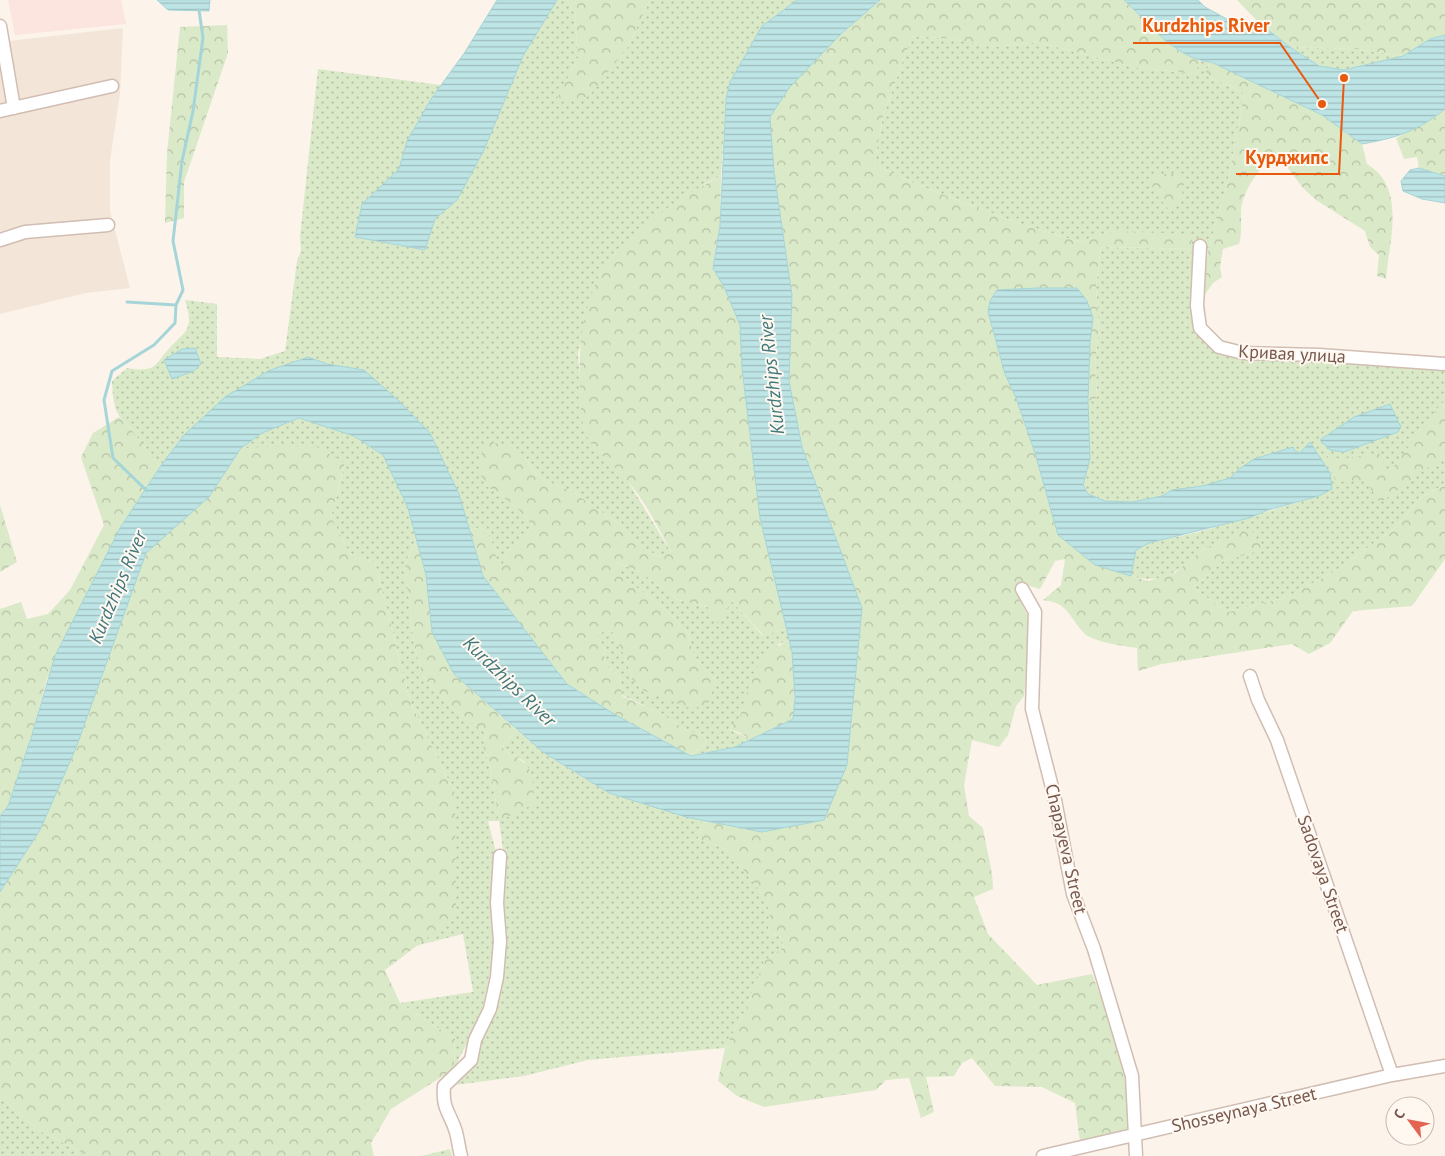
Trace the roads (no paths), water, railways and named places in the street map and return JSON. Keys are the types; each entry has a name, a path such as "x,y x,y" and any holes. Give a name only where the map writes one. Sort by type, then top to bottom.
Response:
{"street":[{"path":"0,26 14,108"},
{"path":"0,111 112,86"},
{"path":"0,240 25,232 54,232 108,225"},
{"name":"Кривая улица","path":"1200,246 1197,306 1200,328 1219,347 1234,352 1319,355 1445,364"},
{"name":"Chapayeva Street","path":"1022,589 1036,612 1032,709 1054,795 1073,894 1094,949 1132,1076 1136,1156"},
{"name":"Sadovaya Street","path":"1250,676 1277,740 1392,1075"},
{"path":"461,1156 455,1130 446,1113 443,1100 444,1086 470,1060 475,1040 490,1009 497,977 500,941 497,903 500,856"},
{"name":"Shosseynaya Street","path":"1042,1156 1136,1136 1392,1075 1445,1066"}],"water":[{"path":"157,0 210,0 209,11 168,10"},
{"path":"497,0 557,0 523,56 484,150 457,200 435,219 425,250 355,237 362,204 399,169 407,141 431,99 465,52"},
{"path":"797,0 880,0 841,34 789,88 770,117 774,172 792,295 789,381 802,447 862,608 847,765 824,820 762,832 686,817 609,793 543,752 454,674 432,632 426,575 408,508 383,455 354,436 299,418 262,433 241,448 209,497 146,553 76,748 40,830 0,892 0,816 8,806 31,738 55,656 120,528 160,467 184,435 225,397 268,371 308,357 327,364 364,370 399,401 430,433 459,494 483,576 567,684 614,714 691,756 735,747 793,719 795,697 792,652 760,518 742,368 740,325 725,289 713,268 720,226 726,99 730,82 762,26"},
{"path":"1124,0 1198,0 1205,7 1236,24 1259,23 1319,66 1344,70 1403,56 1430,39 1445,35 1445,109 1416,128 1386,139 1362,144 1322,115 1211,62 1198,59 1174,47"},
{"path":"1419,168 1445,176 1445,203 1422,199 1403,191 1401,181 1410,170"},
{"path":"1077,288 1087,301 1093,318 1090,342 1088,401 1090,459 1083,485 1088,494 1105,501 1132,502 1162,496 1172,490 1202,486 1230,478 1254,459 1293,447 1295,451 1300,453 1310,442 1330,473 1332,489 1319,496 1268,510 1249,518 1149,543 1136,550 1131,576 1095,565 1058,535 1035,453 1016,398 1005,374 988,312 990,301 997,290"},
{"path":"195,348 201,364 194,371 172,379 164,360 182,349"},
{"path":"1390,404 1401,427 1398,432 1344,452 1330,450 1320,440 1354,417"}],"waterway":[{"path":"127,302 176,305 183,290 173,241 182,161 193,111 203,38 199,10"},
{"path":"147,491 113,458 104,400 112,371 154,345 175,323 176,305"}],"place":[{"name":"Курджипс","path":"1344,78"},
{"name":"Kurdzhips River","path":"1322,104"}]}
